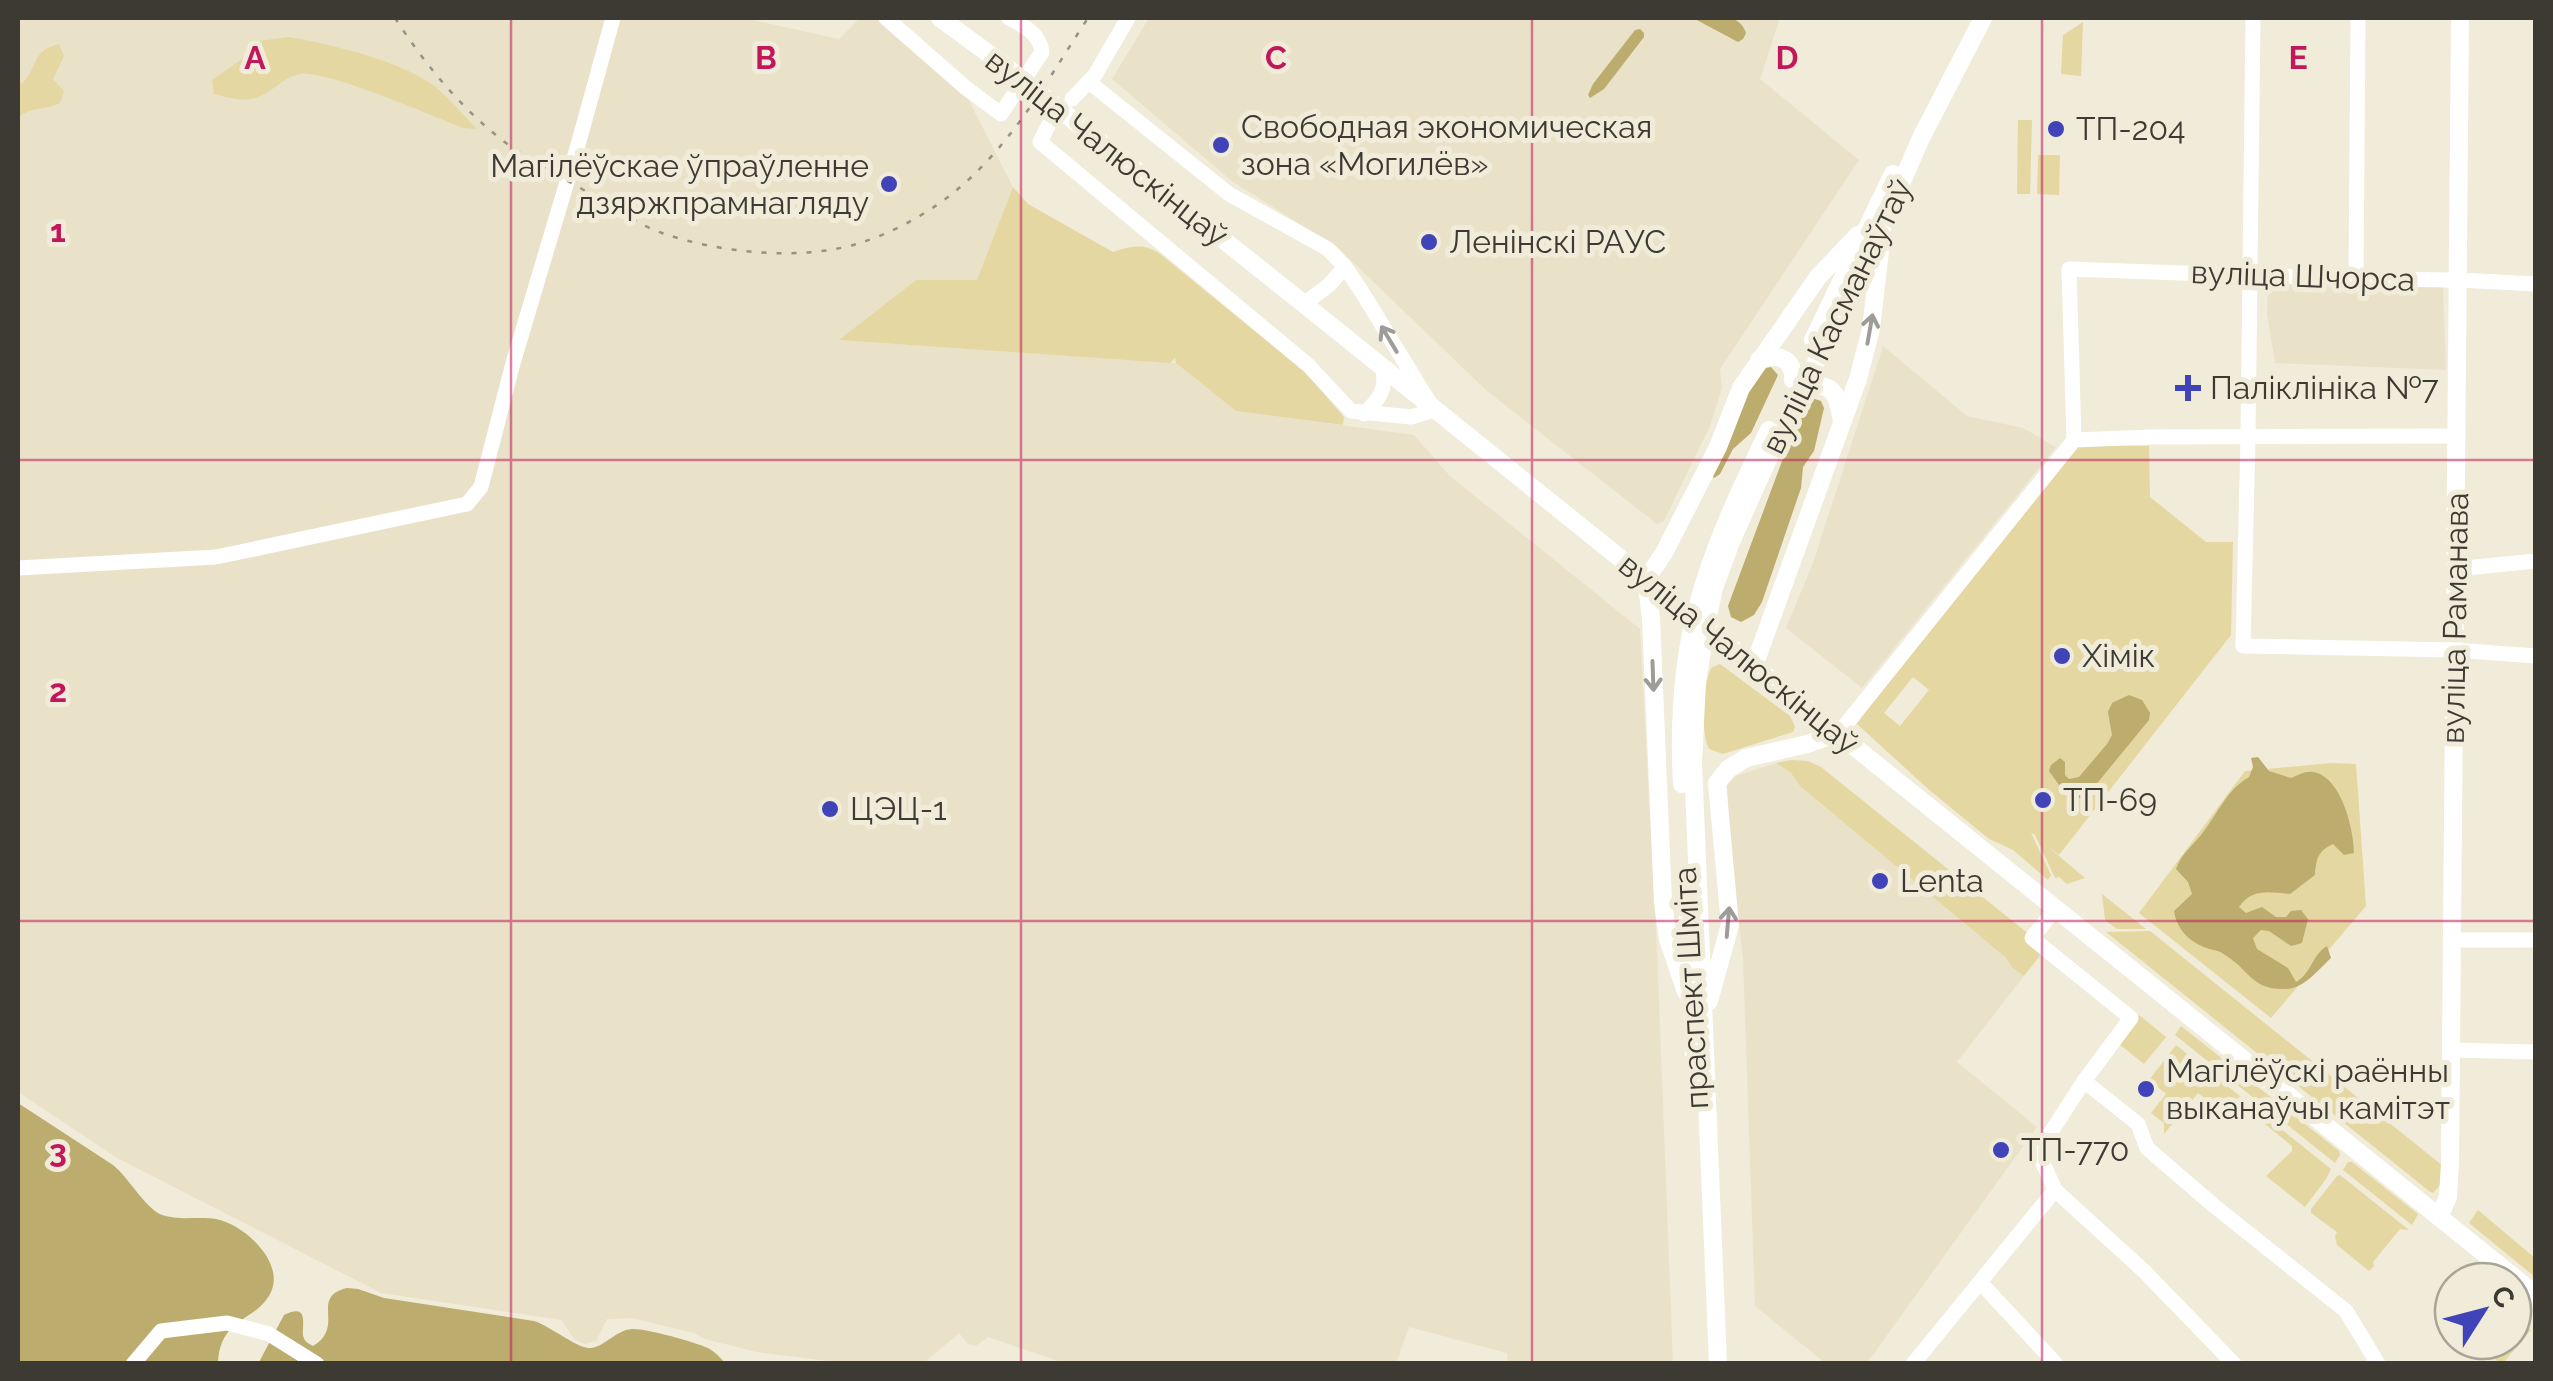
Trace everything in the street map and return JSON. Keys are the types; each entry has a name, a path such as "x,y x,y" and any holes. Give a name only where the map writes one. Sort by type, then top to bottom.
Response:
{"main road":[{"name":"вуліца Чалюскінцаў","path":"940,18 1304,304 2536,1295"},
{"name":"вуліца Касманаўтаў","path":"1701,617 1721,536 1876,225 1970,18"},
{"name":"вуліца Касманаўтаў","path":"1917,135 1983,18"},
{"name":"вуліца Раманава","path":"2439,1216 2448,1197 2450,1172 2460,18"},
{"path":"1699,1014 1668,939 1663,902 1646,579 1664,553 1718,447 1741,388 1759,360 1818,277 1876,225"},
{"path":"1754,666 1858,380 1871,329 1876,225"},
{"path":"1759,360 1778,355 1792,366 1798,383 1829,388 1838,397 1842,422"},
{"name":"праспект Шміта","path":"1701,617 1686,671 1681,758 1718,1364"},
{"path":"1699,1014 1730,924 1717,784 1728,769 1746,758 1838,733"},
{"name":"праспект Шміта","path":"1699,1014 1708,1364"}],"street":[{"path":"18,568 216,557 468,504 481,487 612,18"},
{"path":"886,18 1000,114 1042,52 1033,33 1009,18"},
{"path":"1072,99 1089,82 1128,18"},
{"path":"2253,18 2243,646 2454,650 2536,656"},
{"path":"2356,280 2358,18"},
{"path":"1050,122 1040,142 1269,331 1351,411 1411,417 1434,410 1345,267 1328,249 1230,194 1089,82"},
{"path":"1304,304 1345,267"},
{"name":"вуліца Шчорса","path":"2074,440 2070,268 2536,284"},
{"path":"1364,414 1383,391 1383,368"},
{"path":"1838,733 2074,440 2458,436"},
{"path":"2455,569 2536,561"},
{"path":"2055,909 2032,938 2132,1018 2084,1081 2038,1152 2055,1190 2144,1271 2234,1364"},
{"path":"2452,940 2536,940"},
{"path":"2450,1050 2536,1052"},
{"path":"2084,1081 2138,1124 2147,1148 2160,1160 2346,1311 2378,1364"},
{"path":"1913,1364 2055,1190"},
{"path":"1980,1282 2056,1364"},
{"path":"133,1364 162,1331 227,1323 269,1334 317,1364"}],"shaded area":[{"path":"18,18 744,18 839,39 860,18 883,18 964,91 1013,187 978,280 916,280 840,340 1176,363 1236,411 1414,435 1450,476 1640,629 1673,1363 1508,1363 1507,1353 1409,1327 1396,1364 1064,1363 988,1337 976,1346 968,1344 959,1333 924,1363 851,1364 757,1352 632,1318 607,1319 596,1341 585,1344 575,1340 561,1320 381,1293 117,1158 18,1092"},
{"path":"1149,18 1780,18 1760,79 1859,160 1720,369 1722,388 1710,426 1664,521 1657,524 1487,391 1337,247 1233,182 1112,79"},
{"path":"1693,18 1731,18 1746,33 1738,42"},
{"path":"2083,22 2081,76 2061,74 2063,35"},
{"path":"1640,29 1644,37 1604,89 1590,98 1593,84 1635,30"},
{"path":"289,37 346,49 407,70 438,89 477,129 463,128 356,86 314,75 295,75 253,99 214,94 212,80 245,57 259,41"},
{"path":"59,44 64,56 53,79 64,91 60,103 18,118 18,76 21,84 43,51"},
{"path":"2018,120 2032,120 2030,194 2017,194"},
{"path":"2038,155 2060,155 2059,195 2037,194"},
{"path":"1013,187 1028,204 1113,252 1136,247 1159,253 1306,373 1344,417 1343,425 1236,411 1176,363 1175,358 1170,363 839,340 916,280 977,280"},
{"path":"2268,284 2443,287 2446,370 2275,363 2267,314"},
{"path":"1883,346 1967,416 2023,428 2056,447 1862,688 1786,628 1813,563"},
{"path":"1771,367 1778,375 1751,433 1733,449 1714,478 1711,474 1753,383 1761,369"},
{"path":"1812,398 1821,401 1824,408 1814,451 1803,467 1801,488 1762,602 1754,615 1741,622 1731,617 1728,606 1804,402"},
{"name":"Хімік","path":"2080,445 2149,446 2150,497 2206,542 2233,542 2231,635 2059,855 2047,846 2085,878 2067,884 2055,878 2031,833 2051,875 2048,880 2013,850 1989,839 1857,724","holes":["1913,677 1929,690 1900,726 1884,713"]},
{"path":"1720,664 1790,716 1793,732 1723,754 1709,749 1704,731 1704,697 1711,668"},
{"path":"2129,695 2142,700 2150,713 2149,720 2085,798 2075,798 2059,785 2049,771 2051,765 2060,758 2065,762 2069,779 2079,777 2112,735 2108,712 2112,703"},
{"path":"2258,757 2269,771 2291,778 2313,772 2331,783 2344,805 2353,843 2354,853 2344,855 2333,844 2324,850 2317,860 2315,875 2290,894 2255,894 2239,907 2246,913 2262,907 2276,917 2301,910 2308,919 2302,943 2291,946 2261,930 2253,938 2257,949 2288,968 2296,982 2327,946 2331,958 2310,978 2292,988 2265,986 2223,954 2191,940 2178,925 2174,911 2192,894 2188,882 2176,869 2179,863 2229,795 2249,777 2251,758"},
{"path":"1791,760 1821,767 2046,948 2024,976 1776,763"},
{"path":"1776,763 2024,976 1957,1062 2037,1127 1867,1363 1825,1363 1755,1306 1743,959 1730,851 1727,785 1736,776"},
{"path":"2356,764 2366,906 2271,1018 2139,913 2245,771"},
{"path":"2102,894 2146,929 2117,929 2105,920"},
{"path":"2150,931 2443,1166 2440,1185 2433,1193 2106,932"},
{"path":"2139,1015 2166,1037 2144,1064 2119,1044"},
{"path":"2181,1026 2339,1151 2335,1163 2175,1035"},
{"path":"2176,1045 2331,1169 2305,1207 2266,1176 2292,1151 2292,1146 2250,1112 2243,1120 2224,1105 2219,1109 2198,1093 2164,1134 2164,1123 2151,1113 2166,1094 2149,1080"},
{"path":"18,1103 113,1165 143,1200 162,1215 227,1222 259,1246 272,1268 271,1292 265,1302 225,1336 218,1363 18,1364"},
{"path":"2348,1162 2418,1214 2412,1225 2343,1170"},
{"path":"2340,1175 2409,1230 2400,1229 2369,1271 2337,1245 2337,1232 2311,1213"},
{"path":"2478,1210 2535,1258 2535,1277 2533,1261 2515,1261 2469,1223"},
{"path":"347,1288 384,1298 534,1321 585,1347 595,1347 626,1330 648,1331 708,1348 725,1363 258,1364 284,1315 292,1312 301,1313 304,1337 313,1346 327,1330 330,1298"}],"railway":[{"path":"395,18 436,75 468,110 539,165 662,233 709,246 789,253 840,248 872,239 937,205 1003,143 1088,18"}],"place":[{"name":"ТП-204","path":"2056,129"},
{"name":"Свободная экономическая зона «Могилёв»","path":"1221,145"},
{"name":"Магілёўскае ўпраўленне дзяржпрамнагляду","path":"889,184"},
{"name":"Ленінскі РАУС","path":"1429,242"},
{"name":"Паліклініка №7","path":"2188,388"},
{"name":"Хімік","path":"2062,656"},
{"name":"ТП-69","path":"2043,800"},
{"name":"ЦЭЦ-1","path":"830,809"},
{"name":"Lenta","path":"1880,881"},
{"name":"Магілёўскі раённы выканаўчы камітэт","path":"2146,1089"},
{"name":"ТП-770","path":"2001,1150"}]}
